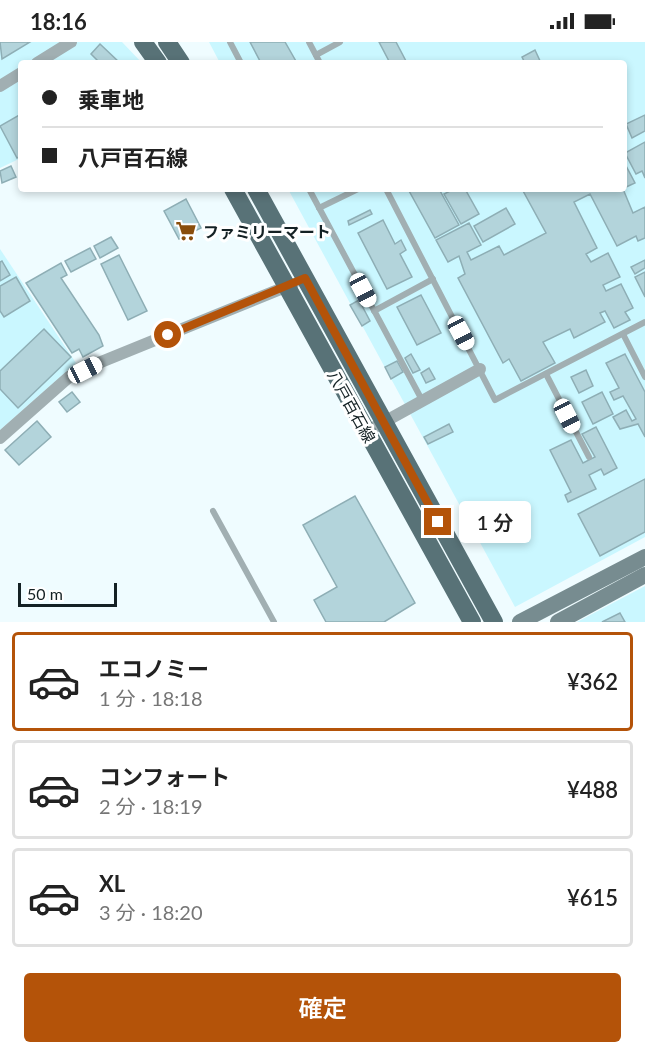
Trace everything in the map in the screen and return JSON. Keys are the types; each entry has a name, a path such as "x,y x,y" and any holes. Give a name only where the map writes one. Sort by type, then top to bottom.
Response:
{"main road":[{"path":"143,42 156,60"},
{"path":"166,42 179,60"},
{"name":"八戸百石線","path":"235,192 472,622"},
{"name":"八戸百石線","path":"258,192 382,423 494,622"}],"street":[{"path":"42,60 71,42"},
{"path":"0,86 18,75"},
{"path":"0,438 69,377 305,278"},
{"path":"366,432 480,369"},
{"path":"520,622 645,557"},
{"path":"558,622 645,575"}],"lane":[{"path":"230,42 239,60"},
{"path":"309,42 318,60"},
{"path":"316,55 340,42"},
{"path":"311,192 422,400"},
{"path":"319,208 352,192"},
{"path":"388,192 495,400 645,322"},
{"path":"374,311 433,279"},
{"path":"622,334 645,377"},
{"path":"546,374 589,457"},
{"path":"213,511 274,622"}],"shaded area":[{"path":"0,42 122,42 139,60 18,60 18,159 0,168"},
{"path":"209,42 645,42 645,537 515,607 290,192 627,192 627,60 218,60"},
{"path":"0,249 76,363 0,430"},
{"path":"645,586 645,622 577,622"}],"building":[{"path":"0,42 30,42 2,59"},
{"path":"250,42 285,42 295,60 259,60"},
{"path":"379,42 396,42 405,60 388,60"},
{"path":"100,44 117,60 97,60 91,54"},
{"path":"535,50 540,60 524,60 522,57"},
{"path":"645,115 645,131 632,138 627,124"},
{"path":"18,116 18,158 17,158 0,126"},
{"path":"645,142 645,178 642,171 636,174 627,157 627,152"},
{"path":"11,166 16,177 2,183 0,171"},
{"path":"627,168 635,183 627,187"},
{"path":"410,192 441,192 459,225 435,238"},
{"path":"467,192 479,214 461,224 444,194"},
{"path":"524,192 624,192 633,213 645,207 645,238 638,241 636,236 617,246 590,194 574,202 597,248 586,254 591,262 608,253 620,277 603,285 606,291 621,284 633,308 625,312 630,320 614,328 605,311 600,313 605,322 574,338 570,329 543,342 555,363 521,381 509,359 503,363 458,278 465,274 459,256 448,262 436,240 469,223 481,245 467,252 471,260 499,246 504,255 546,233"},
{"path":"186,199 201,228 179,239 164,211"},
{"path":"506,208 515,224 483,242 474,226"},
{"path":"370,210 372,214 349,225 348,221"},
{"path":"383,220 395,244 401,240 406,250 400,254 412,277 387,289 358,233"},
{"path":"111,237 118,248 100,258 94,246"},
{"path":"90,248 96,259 71,272 65,261"},
{"path":"119,255 147,311 128,320 101,264"},
{"path":"645,260 645,268 635,274 631,267"},
{"path":"2,261 10,275 0,281 0,262"},
{"path":"61,263 67,275 61,278 99,335 103,346 83,357 79,349 72,353 26,283"},
{"path":"645,272 645,297 635,277"},
{"path":"16,277 30,301 4,317 0,311 0,286"},
{"path":"421,295 441,333 417,345 397,307"},
{"path":"359,300 370,321 362,326 350,305"},
{"path":"44,329 71,357 18,408 0,389 0,371"},
{"path":"411,354 420,370 413,373 405,358"},
{"path":"625,354 645,392 645,437 638,424 620,429 613,417 626,410 632,421 636,419 623,396 614,400 610,392 619,388 606,363"},
{"path":"397,361 403,372 391,379 385,367"},
{"path":"429,368 435,379 426,383 421,373"},
{"path":"586,370 593,386 579,393 571,377"},
{"path":"72,392 80,402 67,412 59,402"},
{"path":"602,392 613,414 593,424 582,402"},
{"path":"37,421 51,437 19,465 5,450"},
{"path":"449,424 453,432 428,444 424,437"},
{"path":"596,427 617,468 604,475 601,469 589,475 596,489 568,502 565,495 571,492 550,450 571,440 583,463 595,457 582,434"},
{"path":"645,479 645,532 600,556 578,514"},
{"path":"355,496 415,603 384,622 326,622 314,600 337,587 303,525"},
{"path":"620,613 625,622 602,622"}],"place":[{"name":"ファミリーマート","path":"186,231"}],"route":[{"path":"168,335 305,278 438,522"}]}
